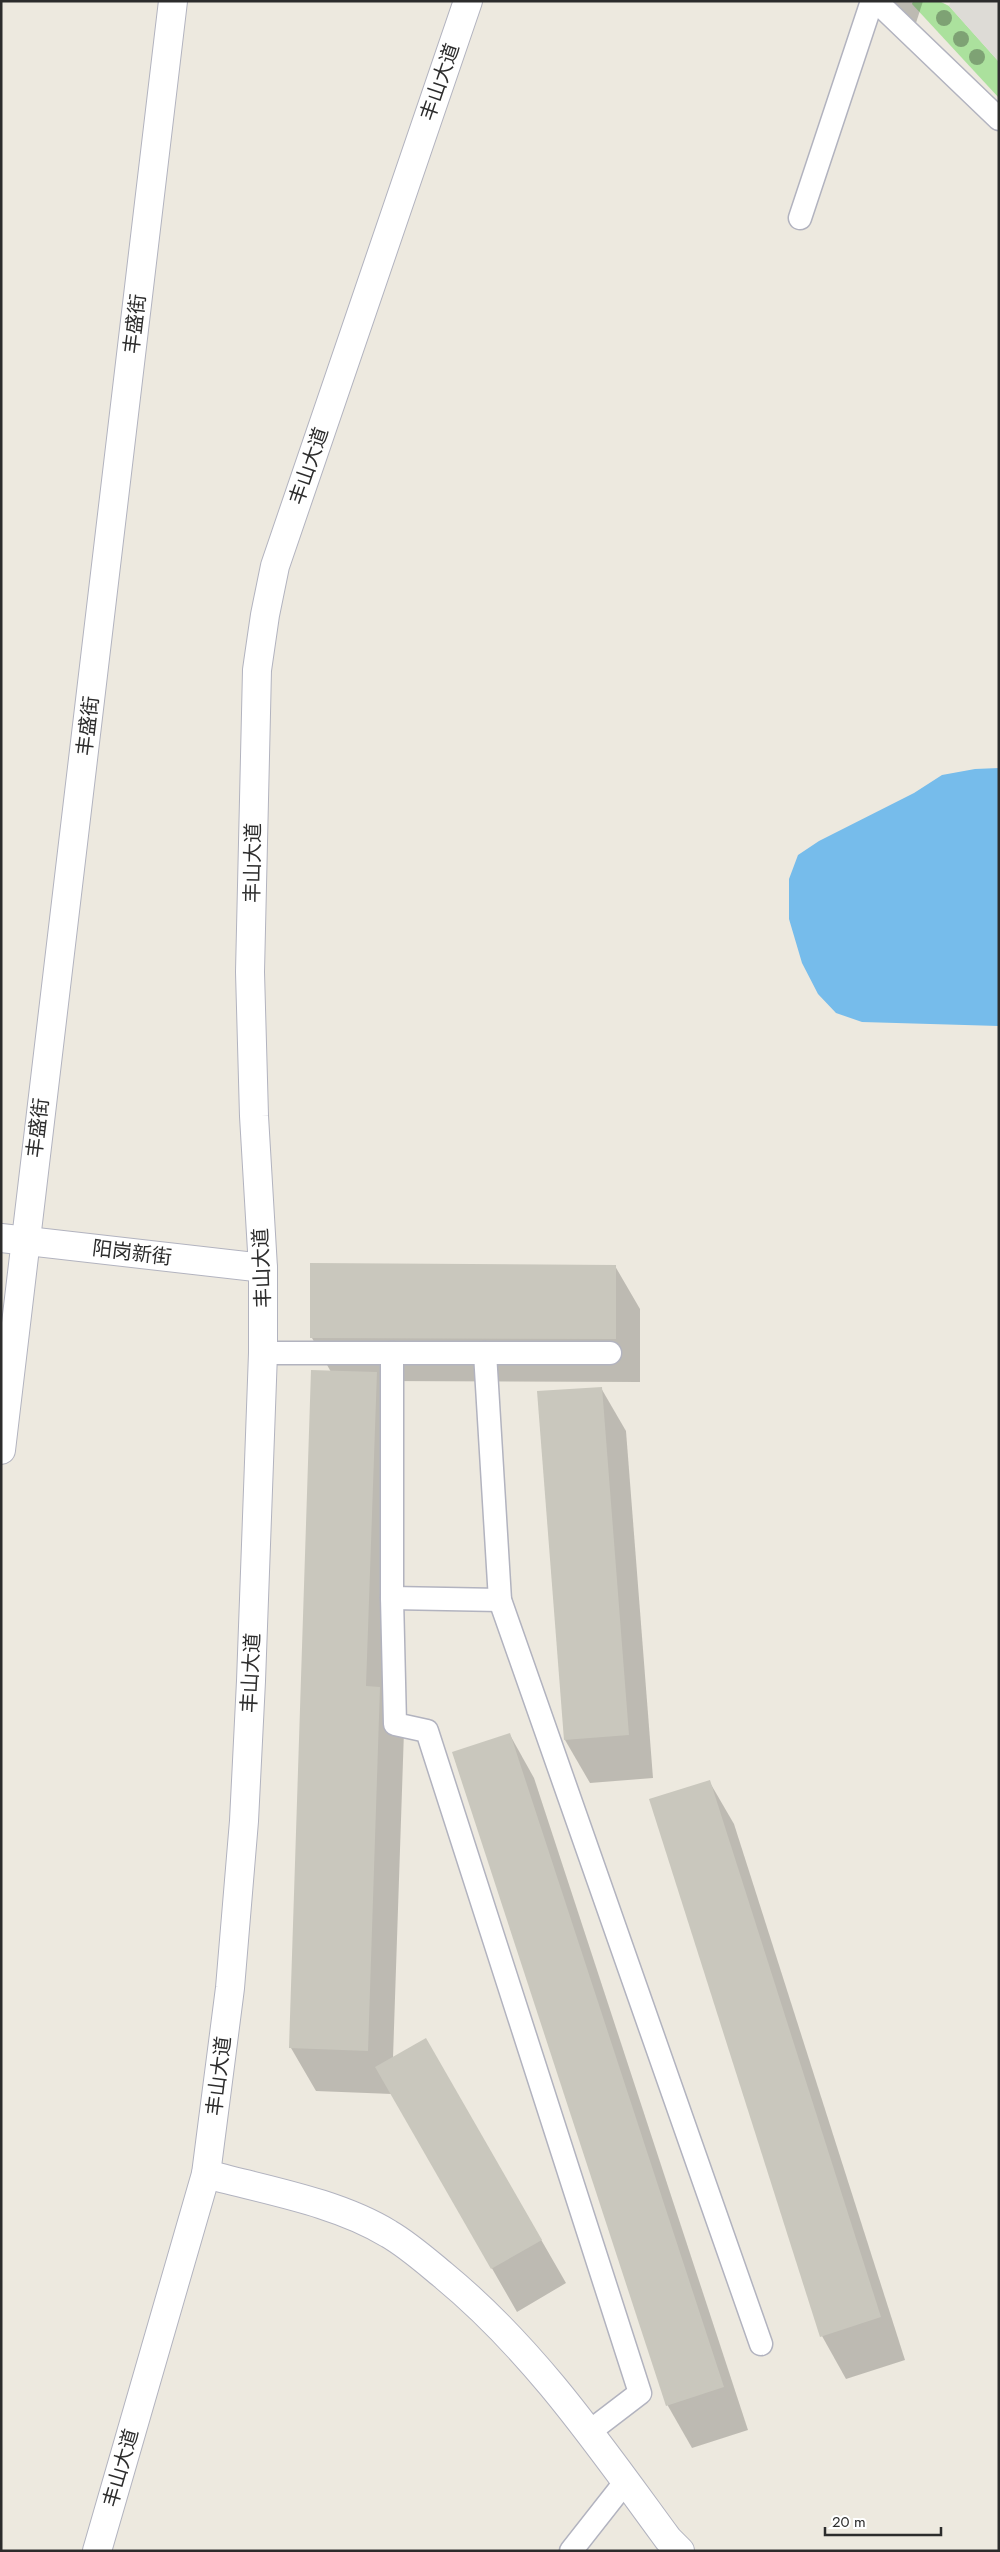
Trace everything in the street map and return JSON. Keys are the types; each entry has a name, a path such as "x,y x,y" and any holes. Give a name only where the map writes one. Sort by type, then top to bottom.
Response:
{"street":[{"name":"丰盛街","path":"1,1450 13,1240 174,1"},
{"name":"丰山大道","path":"97,2551 206,2174 230,1988 244,1820 258,1547 263,1353 263,1268 254,1116 250,972 258,670 265,616 278,557 468,1"},
{"name":"阳岗新街","path":"13,1240 263,1268"},
{"path":"206,2174 339,2211 389,2233 482,2308 538,2367 668,2539 680,2551"}],"lane":[{"path":"800,218 874,1 999,119"},
{"path":"263,1353 610,1353"},
{"path":"392,1353 392,1598 395,1724 427,1731 640,2393 588,2432"},
{"path":"485,1353 500,1600 761,2344"},
{"path":"392,1598 500,1600"},
{"path":"571,2551 626,2481"}],"green space":[{"path":"913,1 939,1 949,6 999,62 999,98 912,4"}],"shaded area":[{"path":"951,1 999,1 999,62 949,6"}],"water":[{"path":"999,768 999,1026 862,1022 836,1013 818,994 802,963 789,919 789,879 798,855 819,841 914,793 942,775 975,769"}],"building":[{"path":"310,1263 616,1265 616,1339 310,1338"},
{"path":"311,1370 377,1372 366,1686 380,1687 368,2051 289,2048"},
{"path":"602,1387 629,1735 564,1740 537,1391"},
{"path":"510,1733 724,2387 666,2406 452,1752"},
{"path":"710,1780 881,2317 820,2337 649,1799"},
{"path":"426,2038 542,2240 491,2269 375,2067"}]}
